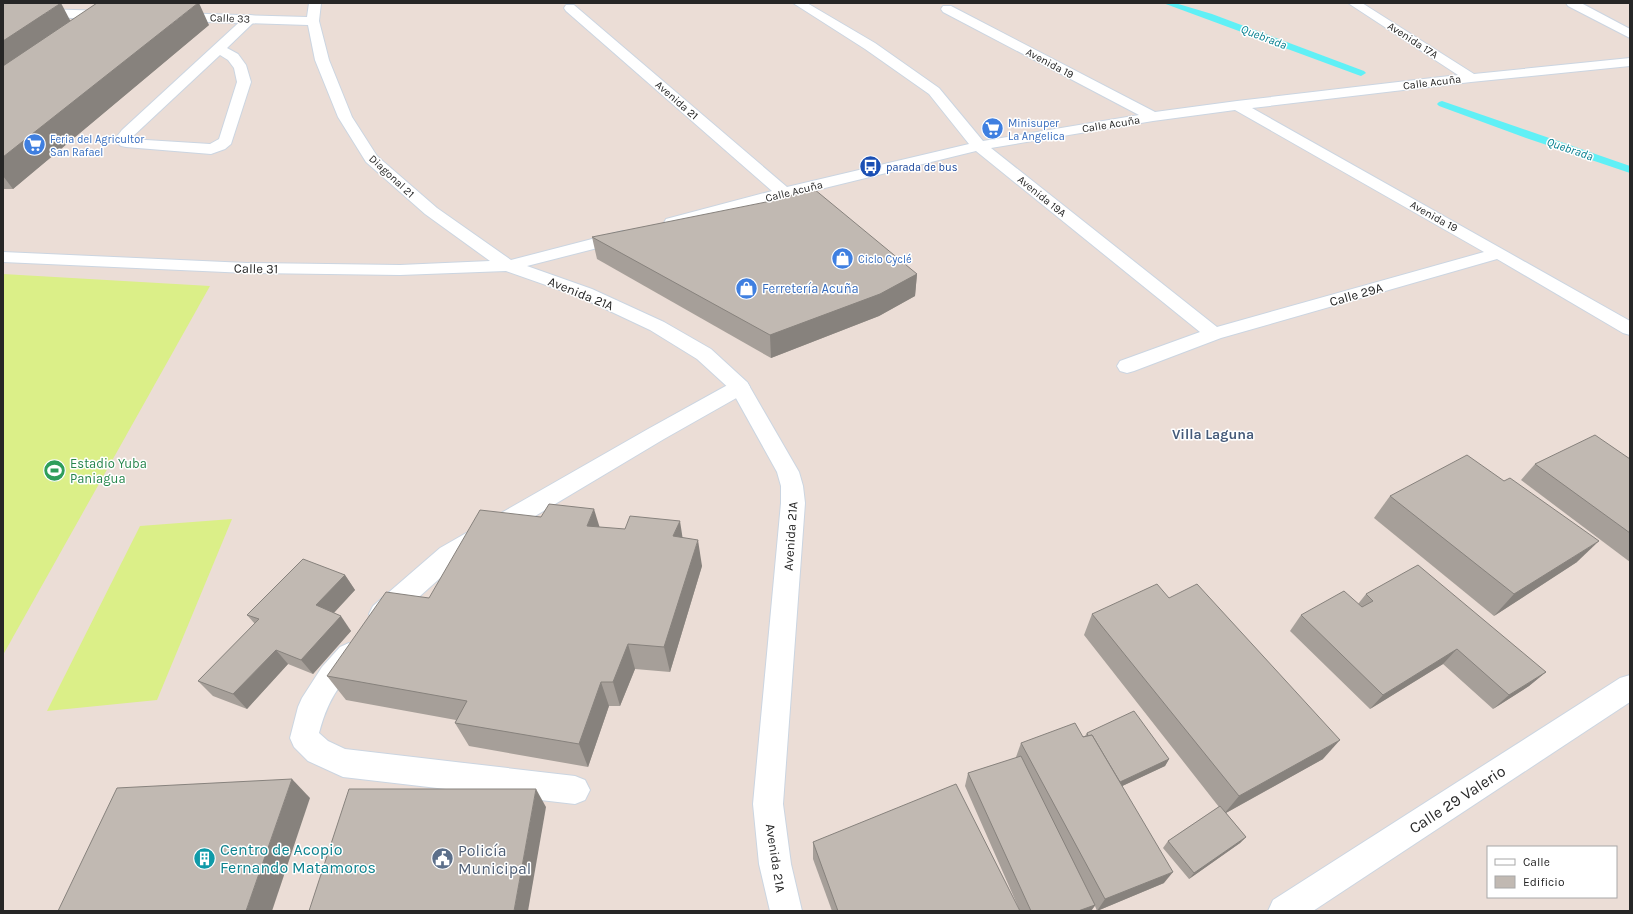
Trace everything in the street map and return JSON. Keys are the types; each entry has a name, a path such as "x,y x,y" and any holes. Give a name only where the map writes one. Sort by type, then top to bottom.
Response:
{"street":[{"name":"Diagonal 21","path":"315,3 313,21 322,60 345,117 371,159 431,211 508,266"},
{"name":"Avenida 19A","path":"799,3 870,46 934,91 980,146 1214,334"},
{"name":"Avenida 17A","path":"1354,3 1471,78"},
{"path":"1572,3 1630,34"},
{"name":"Avenida 21","path":"570,8 784,193"},
{"name":"Avenida 19","path":"947,9 1153,117"},
{"path":"3,12 122,16"},
{"name":"Calle 33","path":"162,17 313,21"},
{"path":"218,48 233,57 241,68 244,82 226,141 220,146 211,149 126,143 121,140 127,133 218,48 250,19"},
{"name":"Calle Acuña","path":"661,226 784,193 980,146 1153,117 1237,105 1471,78 1630,62"},
{"name":"Avenida 19","path":"1237,105 1630,329"},
{"path":"508,266 638,232"},
{"name":"Calle 29A","path":"1214,334 1499,253"},
{"name":"Calle 31","path":"3,257 247,268 400,270 508,266"},
{"name":"Avenida 21A","path":"508,266 586,293 657,326 704,354 740,387 788,472 793,498 768,804 775,864 786,911"},
{"path":"1127,366 1214,334"},
{"path":"575,790 343,763 318,751 304,738 312,707 332,675 382,614 449,555 656,434 740,387"},
{"name":"Calle 29 Valerio","path":"1284,911 1630,688"}],"green space":[{"name":"Estadio Yuba Paniagua","path":"3,274 210,286 3,655"},
{"path":"232,519 157,700 47,711 140,526"}],"building":[{"path":"3,3 61,3 3,41"},
{"path":"97,3 198,3 3,157 3,66"},
{"path":"814,189 917,274 880,294 770,335 592,237 771,201"},
{"path":"1595,435 1630,459 1630,533 1535,464"},
{"path":"1467,455 1504,481 1510,478 1599,541 1514,594 1390,496"},
{"path":"549,504 594,509 587,526 625,529 630,516 680,521 673,536 698,540 664,647 628,644 613,682 601,682 579,744 455,723 467,701 327,676 386,592 429,598 480,510 541,517"},
{"path":"303,559 345,575 316,605 341,616 301,660 276,650 233,694 198,681 259,619 247,615"},
{"path":"1418,565 1546,672 1509,695 1457,649 1383,695 1301,615 1344,591 1362,607 1373,601 1366,594"},
{"path":"1157,584 1169,598 1197,584 1340,740 1239,796 1092,614"},
{"path":"1134,711 1169,759 1120,782 1092,735 1088,736 1087,733"},
{"path":"1075,723 1083,737 1092,735 1173,872 1105,899 1021,743"},
{"path":"1021,756 1095,905 1078,911 1031,911 968,773"},
{"name":"Centro de Acopio Fernando Matamoros","path":"292,779 246,911 58,911 117,788"},
{"path":"956,784 1020,911 838,911 813,842"},
{"name":"Policía Municipal","path":"349,789 536,789 514,911 309,911"},
{"path":"1220,806 1246,837 1194,873 1168,841"}],"waterway":[{"name":"Quebrada","path":"1167,3 1209,16 1361,73"},
{"name":"Quebrada","path":"1442,104 1630,170"}],"place":[{"name":"Minisuper La Angelica","path":"993,129"},
{"name":"Feria del Agricultor San Rafael","path":"34,145"},
{"name":"parada de bus","path":"870,167"},
{"name":"Ciclo Cyclé","path":"843,259"},
{"name":"Ferretería Acuña","path":"747,288"},
{"name":"Estadio Yuba Paniagua","path":"55,470"},
{"name":"Centro de Acopio Fernando Matamoros","path":"204,858"},
{"name":"Policía Municipal","path":"443,859"}],"district":[{"name":"Villa Laguna","path":"1213,434"}]}
